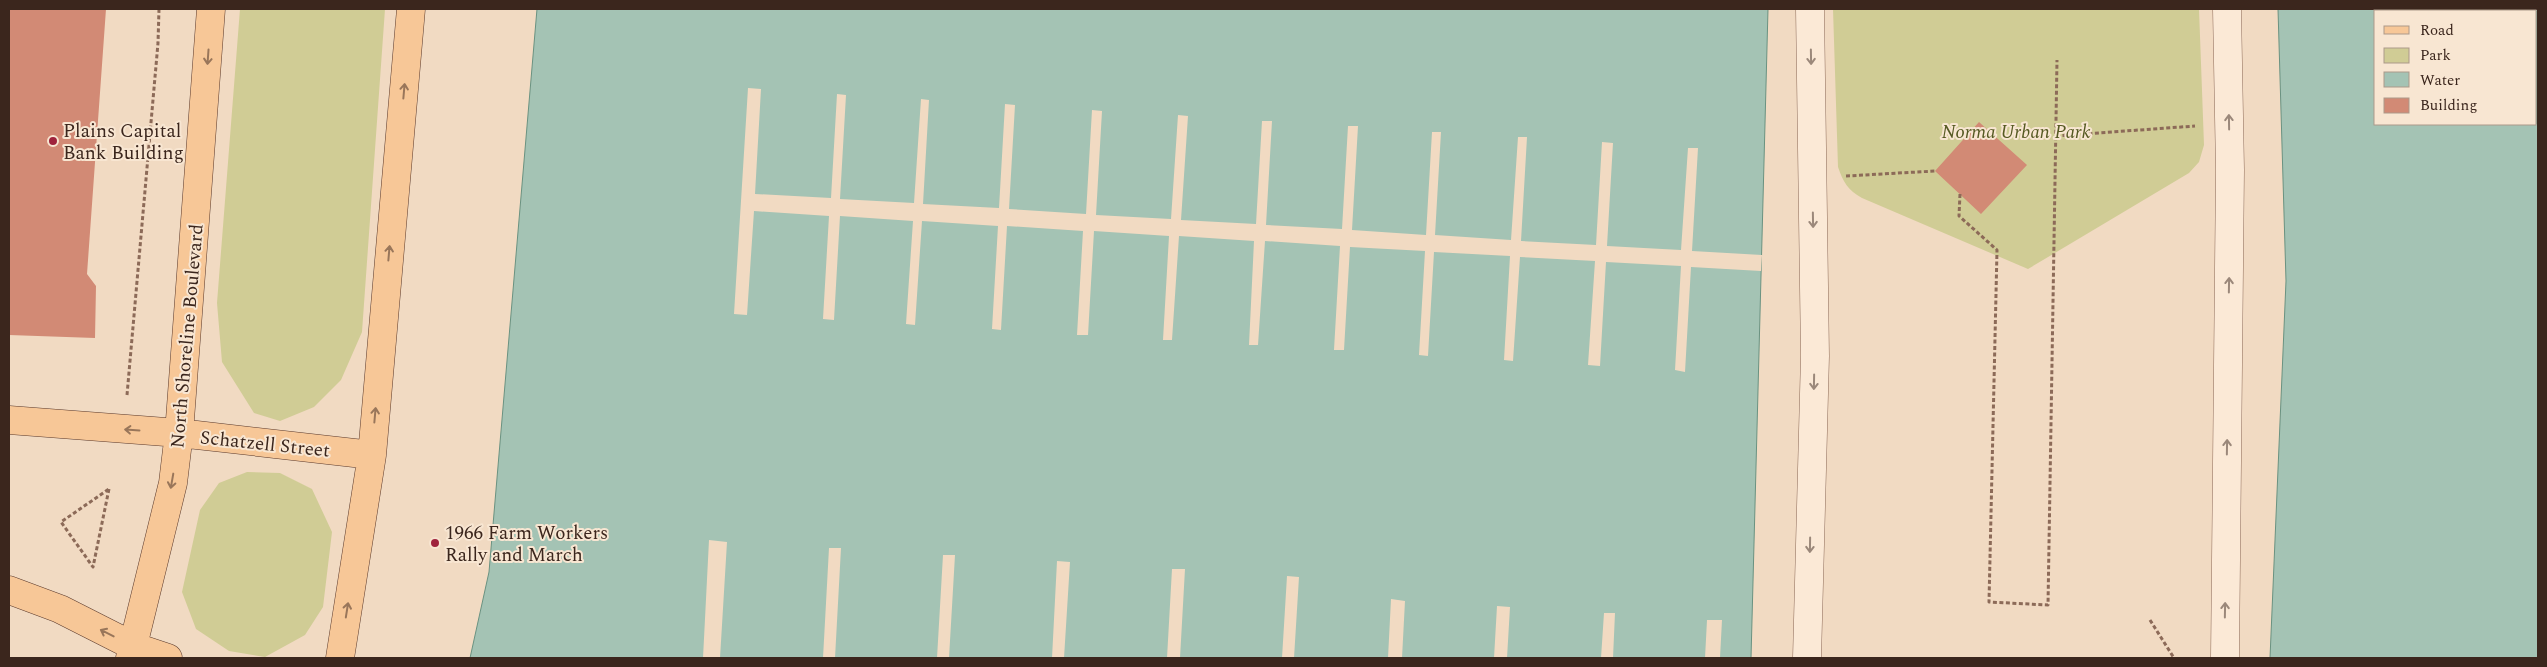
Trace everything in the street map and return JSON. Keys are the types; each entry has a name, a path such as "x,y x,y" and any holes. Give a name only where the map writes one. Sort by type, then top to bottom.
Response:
{"main road":[{"name":"North Shoreline Boulevard","path":"132,652 172,483 179,433 211,9"},
{"path":"340,658 372,455 411,9"},
{"name":"Schatzell Street","path":"9,420 179,433 372,455"},
{"path":"9,590 60,608 132,652 168,658"}],"lane":[{"path":"1807,658 1814,356 1810,9"},
{"path":"2225,658 2229,123 2227,9"}],"path":[{"path":"127,396 160,9"},
{"path":"1960,194 1959,216 1997,250 1988,602 2048,604 2057,60"},
{"path":"2056,136 2229,123"},
{"path":"1842,176 1935,171"},
{"path":"109,489 107,499 93,567 61,522 109,489"},
{"path":"2150,620 2174,658"}],"green space":[{"path":"240,9 385,9 362,332 341,380 314,407 280,421 254,413 222,362 217,303"},
{"name":"Norma Urban Park","path":"1833,9 2199,9 2204,145 2199,162 2189,173 2028,269 1862,198 1847,185 1838,167"},
{"path":"247,472 280,473 312,489 332,532 323,607 305,635 265,657 229,651 196,629 182,592 200,510 219,483"}],"water":[{"path":"537,9 1768,9 1751,658 470,658 489,572"},
{"path":"2278,9 2538,9 2538,658 2270,658 2286,281"}],"pier":[{"path":"748,88 761,89 755,194 831,198 837,94 846,95 840,199 914,203 921,99 929,100 923,204 999,208 1005,104 1015,105 1009,209 1086,214 1092,110 1102,111 1096,215 1171,219 1178,115 1188,116 1181,220 1256,224 1262,121 1272,121 1266,225 1342,229 1348,126 1358,126 1352,230 1426,235 1432,132 1441,132 1435,235 1511,240 1518,137 1527,137 1521,241 1596,245 1602,142 1613,143 1607,246 1681,250 1688,148 1698,148 1692,251 1762,255 1761,271 1691,267 1685,372 1675,370 1681,266 1606,262 1600,366 1588,365 1595,261 1520,257 1513,361 1504,360 1510,256 1434,252 1428,356 1419,355 1425,251 1350,247 1344,350 1334,350 1340,246 1265,241 1258,345 1249,345 1254,241 1179,236 1172,340 1163,340 1169,236 1094,231 1088,335 1077,335 1083,231 1007,226 1001,330 992,329 998,226 922,221 915,325 906,324 913,221 840,216 834,320 823,319 829,216 754,211 747,315 734,314"},
{"path":"709,540 727,542 720,658 703,658"},
{"path":"829,548 841,548 835,658 823,658"},
{"path":"943,555 955,555 949,658 937,658"},
{"path":"1057,561 1070,562 1064,658 1052,658"},
{"path":"1172,569 1185,569 1180,658 1167,658"},
{"path":"1287,576 1299,577 1294,658 1282,658"},
{"path":"1391,599 1405,601 1402,658 1388,658"},
{"path":"1497,606 1510,607 1507,658 1494,658"},
{"path":"1604,613 1615,613 1613,658 1601,658"},
{"path":"1707,620 1722,620 1720,658 1705,658"}],"building":[{"name":"Plains Capital Bank Building","path":"9,9 106,9 87,274 96,286 95,338 9,335"},
{"path":"1979,122 2027,165 1981,214 1935,171"}],"place":[{"name":"Plains Capital Bank Building","path":"53,141"},
{"name":"1966 Farm Workers Rally and March","path":"435,543"}]}
